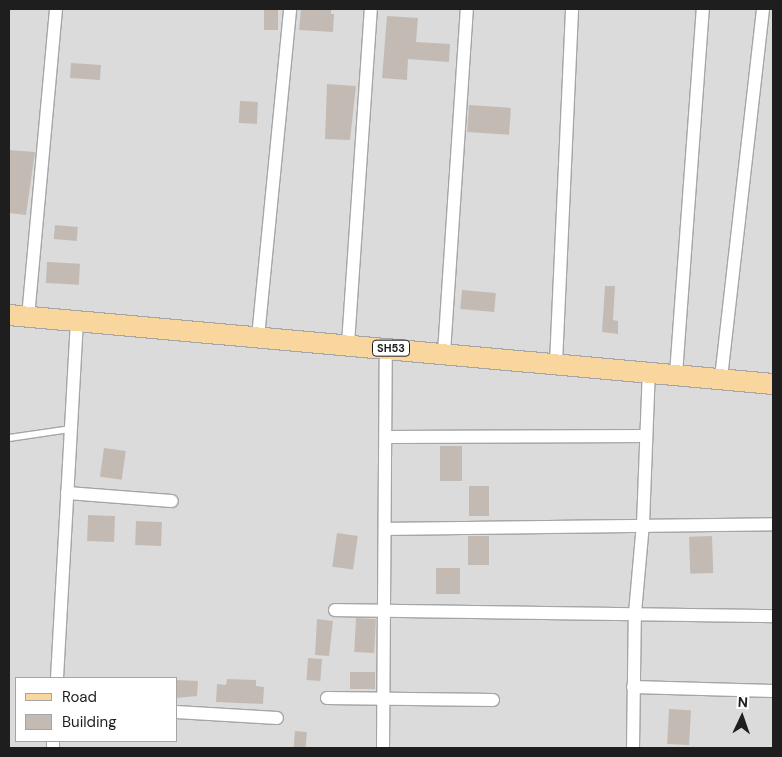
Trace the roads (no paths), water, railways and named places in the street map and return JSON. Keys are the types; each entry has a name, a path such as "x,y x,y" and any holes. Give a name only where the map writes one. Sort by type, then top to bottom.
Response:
{"main road":[{"name":"SH53","path":"18,316 649,371 773,384"}],"street":[{"path":"18,316 56,9"},
{"path":"258,337 290,9"},
{"path":"348,344 371,9"},
{"path":"444,353 467,9"},
{"path":"556,363 572,9"},
{"path":"676,374 703,9"},
{"path":"721,378 763,9"},
{"path":"56,677 77,321"},
{"path":"383,748 386,348"},
{"path":"633,748 635,613 643,524 649,371"},
{"path":"386,437 646,436"},
{"path":"67,493 172,501"},
{"path":"386,529 643,524 773,524"},
{"path":"335,610 773,616"},
{"path":"633,687 773,691"},
{"path":"327,698 384,697 493,700"},
{"path":"178,712 277,718"}],"lane":[{"path":"9,438 71,429"}]}
